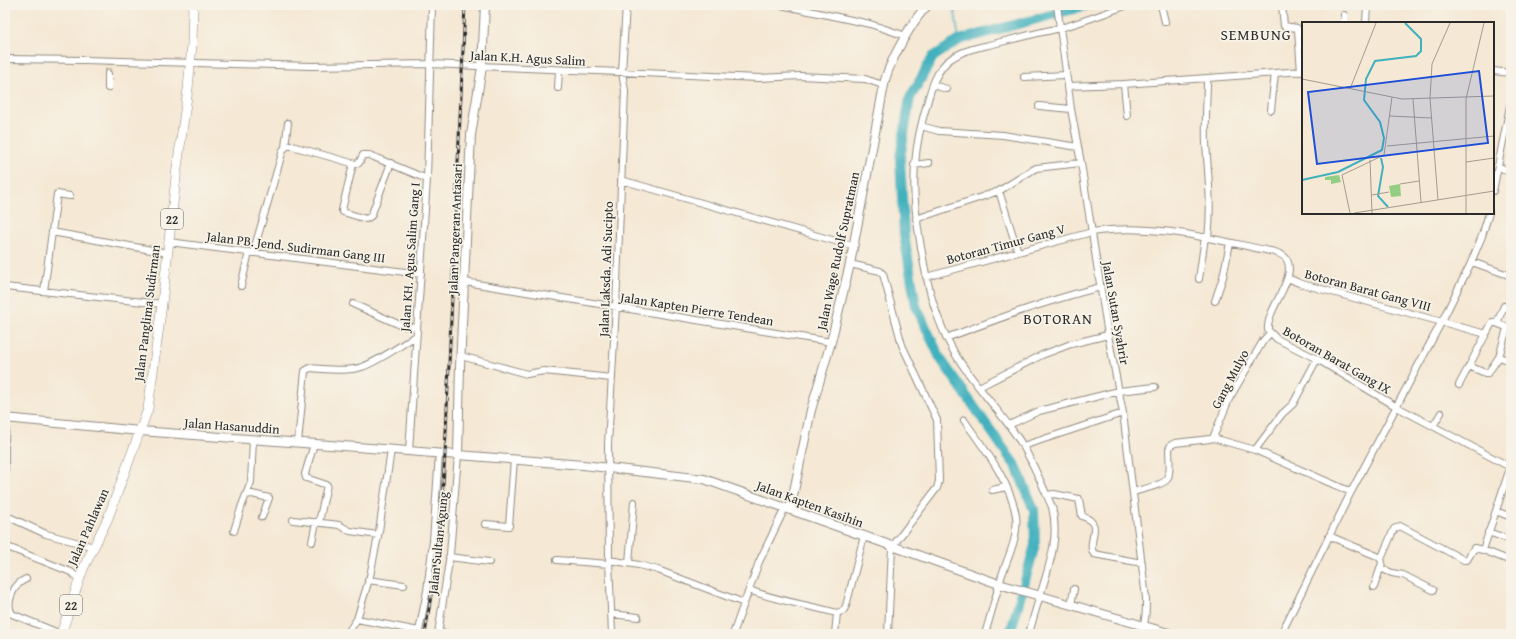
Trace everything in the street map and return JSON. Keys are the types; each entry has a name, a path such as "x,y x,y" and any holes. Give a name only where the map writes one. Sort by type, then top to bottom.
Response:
{"highway":[{"name":"Jalan Panglima Sudirman","path":"140,431 148,409 162,304 190,64 193,5"},
{"name":"Jalan Pahlawan","path":"61,634 81,575 108,518 140,431"}],"main road":[{"name":"Jalan Pangeran Antasari","path":"458,455 471,135 482,67 485,5"},
{"name":"Jalan Wage Rudolf Supratman","path":"788,509 815,395 831,342 850,264 884,88 890,66 906,36 920,14 928,5"},
{"name":"Jalan Hasanuddin","path":"5,418 140,431 458,455"},
{"name":"Jalan Kapten Kasihin","path":"458,455 608,468 704,479 1000,585 1145,625 1172,634"}],"street":[{"name":"Jalan KH. Agus Salim Gang I","path":"409,451 427,179 432,5"},
{"name":"Jalan Laksda. Adi Sucipto","path":"612,634 609,562 608,444 616,306 625,92 622,72 626,5"},
{"path":"781,5 870,24 906,36"},
{"name":"Jalan Sutan Syahrir","path":"1057,5 1067,86 1081,163 1108,335 1123,413 1146,598 1145,625"},
{"path":"1029,634 1037,596 1054,548 1056,529 1052,507 1023,446 1009,425 963,366 946,338 931,300 926,277 916,219 913,187 914,165 921,126 933,85 942,66 951,58 974,48 1059,27 1128,5"},
{"path":"1161,5 1165,22"},
{"path":"1067,86 1124,84 1302,72 1298,30 1297,28 1284,26 1282,5"},
{"path":"1366,22 1367,5"},
{"path":"1344,15 1344,22"},
{"name":"Jalan K.H. Agus Salim","path":"5,59 312,66 430,64 752,78 800,76 865,79 880,84 884,88"},
{"path":"558,88 559,70"},
{"path":"1494,71 1511,73"},
{"path":"1272,110 1274,73"},
{"path":"108,74 108,88"},
{"path":"1024,77 1066,75"},
{"path":"1200,279 1210,212 1209,171 1206,142 1207,78"},
{"path":"1124,84 1127,116"},
{"path":"933,85 947,89"},
{"path":"1494,187 1498,166 1496,158 1511,101"},
{"path":"1039,106 1071,109"},
{"path":"241,286 282,150 285,147 288,122"},
{"path":"921,126 939,131 1003,136 1078,147"},
{"path":"285,147 292,146 353,164 357,164 363,155 366,154 427,179"},
{"path":"353,164 342,210 343,212 366,219 371,216 391,163"},
{"path":"914,165 929,163"},
{"path":"916,219 999,191 1036,168 1081,163"},
{"path":"1498,166 1511,173"},
{"path":"621,180 853,246"},
{"path":"999,191 1018,252"},
{"path":"44,291 57,194 70,196"},
{"path":"1281,634 1351,492 1472,262 1489,214"},
{"name":"Botoran Timur Gang V","path":"926,277 1107,229 1145,230 1207,238 1282,255 1288,261 1288,278"},
{"path":"52,232 168,253"},
{"name":"Jalan PB. Jend. Sudirman Gang III","path":"169,242 421,274"},
{"path":"1215,301 1223,276 1230,243"},
{"path":"1472,262 1511,276"},
{"path":"850,264 880,271 883,274 902,345 937,420 939,481 937,488 892,547 888,634 895,634"},
{"path":"1269,331 1268,319 1288,278"},
{"name":"Botoran Barat Gang VIII","path":"1288,278 1299,283 1486,334"},
{"name":"Jalan Kapten Pierre Tendean","path":"465,282 831,342"},
{"path":"946,338 1023,309 1101,286"},
{"path":"5,287 162,304"},
{"path":"353,304 398,324 416,328"},
{"path":"1497,324 1504,306"},
{"path":"1459,385 1469,366 1486,334 1492,323 1509,329 1499,357 1488,373 1469,366"},
{"name":"Botoran Barat Gang IX","path":"1269,331 1277,339 1317,359 1397,407 1511,466"},
{"name":"Gang Mulyo","path":"1213,438 1238,382 1269,331"},
{"path":"979,387 1042,355 1071,344 1108,335"},
{"path":"298,442 305,371 307,369 361,367 416,336"},
{"path":"461,356 527,374 544,371 612,378"},
{"path":"1499,357 1511,361"},
{"path":"1255,450 1282,414 1293,404 1317,359"},
{"path":"1009,425 1038,411 1119,391 1155,387"},
{"path":"1023,446 1123,413"},
{"path":"1433,426 1441,413"},
{"path":"5,418 5,440"},
{"path":"964,420 992,461 1006,487 1012,500 1016,517 1015,533 1008,560 985,634"},
{"path":"1133,492 1163,483 1168,479 1169,449 1171,445 1175,443 1213,438 1255,450 1351,492"},
{"path":"234,531 251,482 253,439"},
{"path":"312,542 327,486 306,478 304,474 314,444"},
{"path":"5,447 5,470"},
{"path":"347,634 357,619 368,580 378,535 391,450"},
{"path":"357,619 419,631 427,592 433,541 439,454"},
{"name":"Jalan Sultan Agung","path":"438,633 449,557 458,455"},
{"path":"485,524 509,526 514,459"},
{"path":"1483,550 1511,466"},
{"path":"992,490 1006,487"},
{"path":"1503,489 1511,492"},
{"path":"246,495 252,494 269,498 262,517"},
{"path":"1047,496 1054,494 1079,499 1082,516 1088,518 1092,522 1094,532 1091,549 1094,554 1142,563"},
{"path":"930,497 936,500"},
{"path":"629,563 634,502"},
{"path":"733,634 759,562 788,509"},
{"path":"1496,511 1511,516"},
{"path":"5,516 46,534 94,547"},
{"path":"293,520 339,525 350,531 378,535"},
{"path":"1374,587 1382,563 1381,559 1394,528 1397,526 1402,527 1464,560 1467,560 1474,548 1511,561"},
{"path":"1488,532 1511,540"},
{"path":"749,590 768,597 837,613 843,611 846,606 864,536"},
{"path":"1329,536 1381,559"},
{"path":"5,546 81,575"},
{"path":"449,557 489,562"},
{"path":"557,560 629,563 676,576 744,602"},
{"path":"1380,568 1392,573 1403,575 1433,590"},
{"path":"26,579 21,581 14,588 11,595 10,606 12,614 61,634"},
{"path":"368,580 404,585"},
{"path":"1070,605 1074,589"},
{"path":"835,634 837,613"},
{"path":"611,614 638,617"},
{"path":"1141,634 1145,625"},
{"path":"438,633 450,634"}],"waterway":[{"path":"954,5 959,40"},
{"path":"1010,634 1035,545 1034,510 1017,468 940,358 916,306 904,235 900,158 910,98 933,57 959,40 1088,5"}],"tunnel":[{"path":"108,74 109,60"}],"railway":[{"path":"425,634 439,544 445,454 465,5"}],"district":[{"name":"SEMBUNG","path":"1256,34"},
{"name":"BOTORAN","path":"1058,318"}]}
